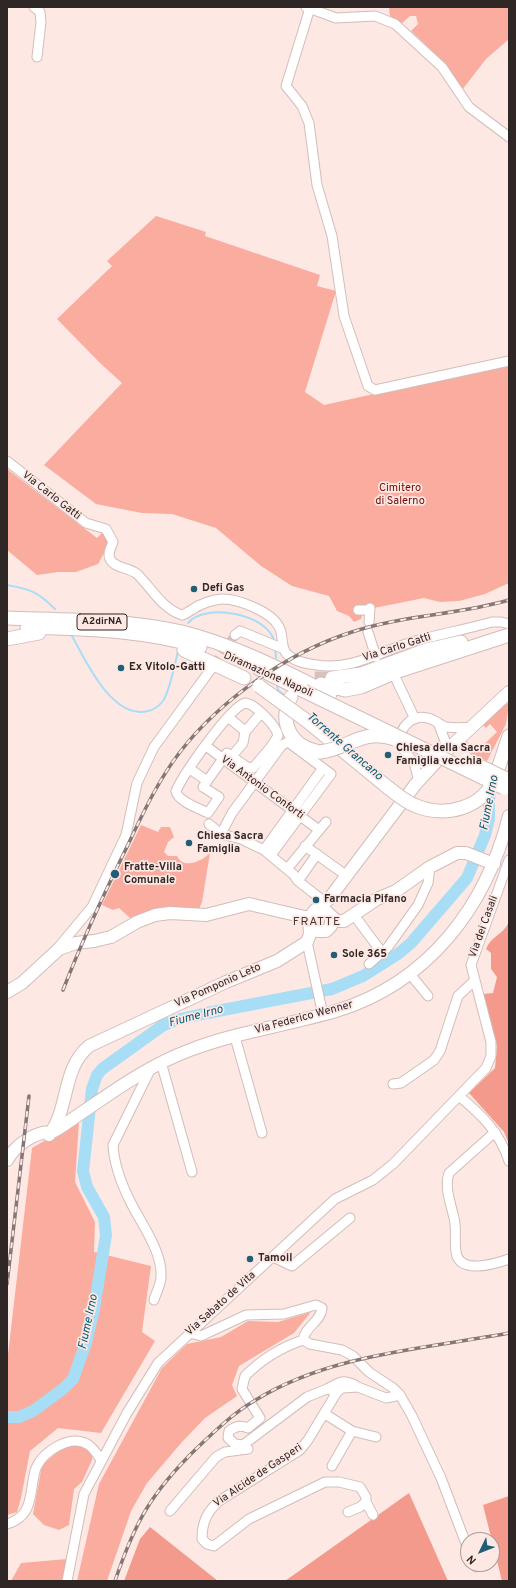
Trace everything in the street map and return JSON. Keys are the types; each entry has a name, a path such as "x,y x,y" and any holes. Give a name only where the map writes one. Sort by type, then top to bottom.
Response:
{"highway":[{"name":"Diramazione Napoli","path":"7,618 133,624 182,632 233,649 289,673 331,687 507,786"},
{"name":"Diramazione Napoli","path":"7,627 62,629 149,636 189,644 235,659 507,786"},
{"path":"7,639 62,629"},
{"path":"149,636 197,655 244,678"},
{"path":"331,687 345,690 361,687 505,636"},
{"path":"331,687 361,674 426,650 466,641 505,636"},
{"path":"259,686 321,732 399,796 422,808 454,809 470,806 478,802 493,783 509,736"},
{"path":"291,697 286,709 286,726 291,735 303,746 320,752 338,748 361,738 387,737 497,790 507,786"}],"main road":[{"path":"7,992 22,983 53,953 76,943 94,941 111,936 137,922 163,914 206,915 249,904 309,921 317,932 326,931 332,923 326,909 329,899 398,807 418,781 445,752 509,692"},
{"name":"Via Federico Wenner","path":"7,1160 24,1141 56,1129 156,1064 190,1049 323,1015 369,999 410,974 438,950 484,885 494,864 509,816"},
{"path":"308,942 310,934 309,921 315,910 326,909 340,922 354,915 379,898 396,891 430,868 457,853 466,853 494,864"},
{"name":"Via Pomponio Leto","path":"56,1129 74,1065 78,1058 90,1046 219,985 277,961 308,942"},
{"path":"7,1169 28,1148 46,1138 56,1129"}],"street":[{"path":"34,7 40,12 41,22 37,57"},
{"path":"509,137 469,107 442,67 395,24 375,16 336,18 307,8 286,86 302,106 309,122 317,184 332,236 344,316 351,341 369,388 375,390 509,362"},
{"name":"Via Carlo Gatti","path":"7,460 86,523 109,532 113,542 108,552 111,561 116,566 134,572 171,609 182,615 202,604 219,599 243,603 259,610 276,622 281,632 277,646 288,655 298,660 323,666 340,665 376,657 402,645 436,635 492,622 509,624"},
{"path":"358,610 370,609 369,622"},
{"path":"235,635 240,631 277,646"},
{"path":"368,632 376,657"},
{"path":"53,953 92,907 126,835 137,783 154,747 214,665"},
{"path":"397,675 415,718"},
{"path":"228,758 247,767 253,768 276,739 278,733 276,730 253,705 245,704 236,708 228,717 190,769 178,788 177,794 183,800 208,813 219,797 203,787 207,781 228,758 243,743 246,731 260,713"},
{"path":"228,717 246,731"},
{"path":"418,781 413,762 403,751 400,737 406,725 415,718 426,717 439,725 458,729 471,727"},
{"path":"439,725 445,741 445,752"},
{"path":"221,834 232,813 285,742 288,742 331,774 296,813 268,853"},
{"name":"Via Antonio Conforti","path":"206,746 228,758 255,782 319,830"},
{"path":"413,762 433,766"},
{"path":"190,769 207,781"},
{"path":"287,869 326,822"},
{"path":"209,824 221,834 241,839 268,853 287,869 326,909"},
{"path":"305,846 347,876"},
{"path":"298,881 317,854"},
{"name":"Via dei Casali","path":"491,1052 490,1042 471,972 472,960 509,861"},
{"path":"369,964 382,954 425,894 430,868"},
{"path":"354,915 382,954"},
{"path":"308,942 323,1015"},
{"path":"410,974 428,996"},
{"path":"393,1084 401,1083 434,1060 440,1051 458,996 474,981"},
{"path":"235,1037 262,1133"},
{"name":"Via Sabato de Vita","path":"67,1581 84,1494 101,1460 154,1368 335,1200 380,1176 462,1095 486,1068 490,1061 491,1052"},
{"path":"154,1300 162,1277 157,1256 150,1236 130,1200 113,1151 114,1140 156,1064"},
{"path":"156,1064 192,1172"},
{"name":"Via Federico Wenner","path":"103,1098 113,1095 127,1085 138,1095"},
{"path":"462,1095 501,1140 509,1161"},
{"path":"495,1132 449,1173 448,1186 455,1220 456,1253 458,1258 468,1265 475,1266 496,1264 509,1259"},
{"path":"273,1257 292,1266 350,1218"},
{"path":"190,1333 201,1336 246,1315 284,1314 316,1305 322,1308 322,1315 304,1335 303,1340"},
{"path":"400,1395 386,1398 346,1381 341,1382 307,1397 243,1445 235,1444 228,1438 229,1431 235,1426 248,1428 260,1418 242,1389 245,1376 272,1355 290,1344 303,1340 310,1344 334,1348 348,1353 369,1372 393,1388 400,1395 412,1416 441,1478 462,1532"},
{"path":"328,1389 337,1392 349,1387 358,1387"},
{"name":"Via Alcide de Gasperi","path":"337,1392 325,1414 300,1450 219,1501 208,1511 202,1529 202,1539 207,1544 214,1546 249,1519 325,1482 339,1482 360,1487 366,1497 366,1502"},
{"path":"325,1414 352,1431 376,1437"},
{"path":"332,1466 352,1431"},
{"path":"170,1511 216,1457 225,1452 247,1450 254,1443 255,1436"},
{"path":"7,1524 14,1522 25,1512 31,1497 36,1469 43,1457 52,1450 66,1443 110,1444"},
{"path":"87,1443 95,1450 101,1460"},
{"path":"348,1512 360,1507 366,1502 373,1515"}],"green space":[{"path":"389,7 509,7 509,39 486,59 462,90 439,59 411,31 418,24 416,16 410,16 401,24 390,16"},
{"name":"Cimitero di Salerno","path":"156,216 206,232 205,236 320,275 317,286 336,291 305,392 324,405 509,364 509,583 485,594 459,601 440,602 424,598 364,610 361,619 354,622 349,616 337,611 329,596 292,586 261,566 216,528 172,514 142,513 96,504 44,465 122,383 57,319 112,266 107,261"},
{"path":"7,469 97,538 102,533 110,542 98,564 76,572 58,572 37,575 7,550"},
{"path":"503,703 509,704 506,724 487,761 456,746 464,739 477,751 497,732 490,724 486,728 481,723"},
{"path":"141,825 158,832 161,827 170,827 174,837 168,842 164,852 168,856 177,856 184,863 193,863 210,853 202,902 199,909 171,907 150,910 130,918 119,908 113,910 102,905"},
{"path":"79,1121 75,1182 95,1222 94,1252 151,1266 142,1332 155,1341 101,1433 58,1428 30,1451 17,1512 7,1515 7,1363 32,1148"},
{"path":"311,1312 294,1333 239,1366 232,1385 237,1396 205,1418 147,1483 131,1511 107,1581 77,1581 99,1484 162,1368 187,1344 221,1337 248,1321 278,1322"},
{"path":"69,1446 84,1446 93,1452 92,1460 82,1482 74,1489 69,1525 59,1530 44,1525 33,1514 42,1465 57,1452"},
{"path":"67,1559 62,1581 11,1581 21,1563"}],"shaded area":[{"path":"509,922 509,1144 504,1132 469,1093 495,1068 497,1046 483,994 493,993 497,977 491,969 491,953 486,949 491,941 504,930"},
{"path":"409,1493 448,1581 285,1581"},
{"path":"509,1496 509,1581 502,1581 500,1572 500,1532 490,1532 483,1505"},
{"path":"150,1527 218,1581 124,1581 140,1539"}],"waterway":[{"name":"Torrente Grancano","path":"7,585 33,592 55,609"},
{"name":"Torrente Grancano","path":"188,623 196,617 208,613 221,612 235,614 249,618 260,624 269,632 274,641"},
{"name":"Torrente Grancano","path":"72,636 93,673 112,698 123,707 135,711 148,711 154,709 163,701 170,684 178,651"},
{"name":"Torrente Grancano","path":"275,648 276,658"},
{"name":"Torrente Grancano","path":"277,685 278,690 285,696"},
{"name":"Fiume Irno","path":"7,1417 19,1417 33,1411 63,1389 73,1379 86,1343 94,1309 106,1235 104,1217 87,1187 83,1171 92,1089 97,1075 102,1069 162,1026 176,1020 332,989 363,976 398,954 411,943 467,878 485,835 489,819 489,800 492,783"}],"tunnel":[{"path":"214,665 235,635"},
{"path":"298,686 311,678 332,678"}],"railway":[{"path":"63,990 99,905 142,815 163,776 180,752 215,714 236,696 281,665 328,641 371,626 470,609 509,600"},
{"path":"7,1284 29,1096"},
{"path":"115,1581 122,1560 146,1509 167,1480 180,1465 216,1430 231,1417 254,1401 283,1385 345,1363 378,1355 509,1333"}],"place":[{"name":"Defi Gas","path":"194,589"},
{"name":"Ex Vitolo-Gatti","path":"121,668"},
{"name":"Chiesa della Sacra Famiglia vecchia","path":"388,755"},
{"name":"Chiesa Sacra Famiglia","path":"189,843"},
{"name":"Fratte-Villa Comunale","path":"115,874"},
{"name":"Farmacia Pifano","path":"316,900"},
{"name":"Sole 365","path":"334,955"},
{"name":"Tamoil","path":"250,1259"}],"district":[{"name":"FRATTE","path":"317,923"}]}
